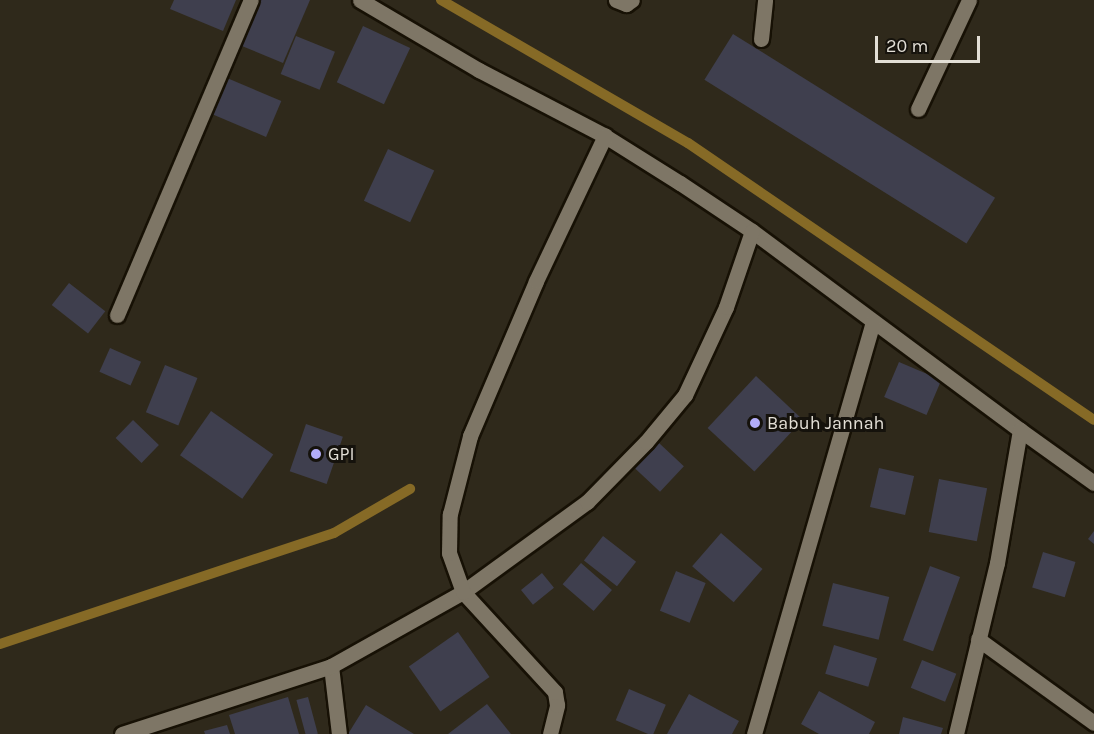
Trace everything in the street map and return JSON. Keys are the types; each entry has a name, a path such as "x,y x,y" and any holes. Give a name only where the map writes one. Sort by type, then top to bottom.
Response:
{"street":[{"path":"117,315 251,0"},
{"path":"360,0 479,70 605,136 752,231 1094,483"},
{"path":"616,0 626,4 632,0"},
{"path":"761,39 765,0"},
{"path":"918,109 969,0"},
{"path":"550,734 557,705 550,683 464,592 449,553 450,514 470,436 536,280 605,136"},
{"path":"122,734 332,666 464,592 587,502 646,442 685,395 722,318 752,231"},
{"path":"754,734 873,322"},
{"path":"956,734 997,563 1020,430"},
{"path":"978,639 1094,723"},
{"path":"332,666 339,734"}],"building":[{"path":"174,0 236,0 223,31 170,9"},
{"path":"255,0 310,0 283,63 237,44"},
{"path":"363,26 410,48 384,104 337,82"},
{"path":"733,34 995,198 966,244 704,80"},
{"path":"296,36 335,52 320,90 281,74"},
{"path":"227,78 281,101 266,137 212,114"},
{"path":"388,149 434,171 410,222 364,201"},
{"path":"69,283 105,311 88,333 52,305"},
{"path":"110,348 141,362 130,386 99,372"},
{"path":"899,362 941,380 926,415 884,397"},
{"path":"165,365 197,378 178,425 146,412"},
{"name":"Babuh Jannah","path":"756,376 803,420 754,472 708,428"},
{"path":"211,411 273,455 242,499 180,455"},
{"path":"133,420 159,445 142,463 116,438"},
{"name":"GPI","path":"306,424 343,437 327,484 290,471"},
{"path":"659,443 684,466 660,492 635,469"},
{"path":"879,468 914,476 905,515 870,507"},
{"path":"939,479 987,488 977,541 929,532"},
{"path":"1094,531 1094,544 1088,539"},
{"path":"721,533 763,569 734,602 692,566"},
{"path":"603,536 636,562 617,586 584,560"},
{"path":"1043,552 1076,562 1065,597 1032,587"},
{"path":"581,563 612,590 594,611 563,584"},
{"path":"930,566 960,577 933,651 903,640"},
{"path":"676,571 706,583 690,623 660,611"},
{"path":"542,573 554,588 533,605 521,590"},
{"path":"833,583 889,597 879,640 822,626"},
{"path":"458,632 490,677 440,711 409,666"},
{"path":"834,645 877,658 868,687 825,674"},
{"path":"922,660 956,674 945,702 911,688"},
{"path":"629,689 666,705 653,734 648,734 616,720"},
{"path":"819,691 875,722 869,734 819,734 801,724"},
{"path":"689,694 739,721 732,734 667,734"},
{"path":"288,697 299,734 235,734 229,715"},
{"path":"308,697 318,734 305,734 296,700"},
{"path":"487,704 511,734 448,734"},
{"path":"366,705 414,734 348,734"},
{"path":"903,717 943,728 941,734 899,734"},
{"path":"227,725 230,734 205,734 204,731"}],"waterway":[{"path":"441,0 688,143 1094,420"},
{"path":"0,644 334,533 410,489"}],"place":[{"name":"Babuh Jannah","path":"755,423"},
{"name":"GPI","path":"316,454"}]}
